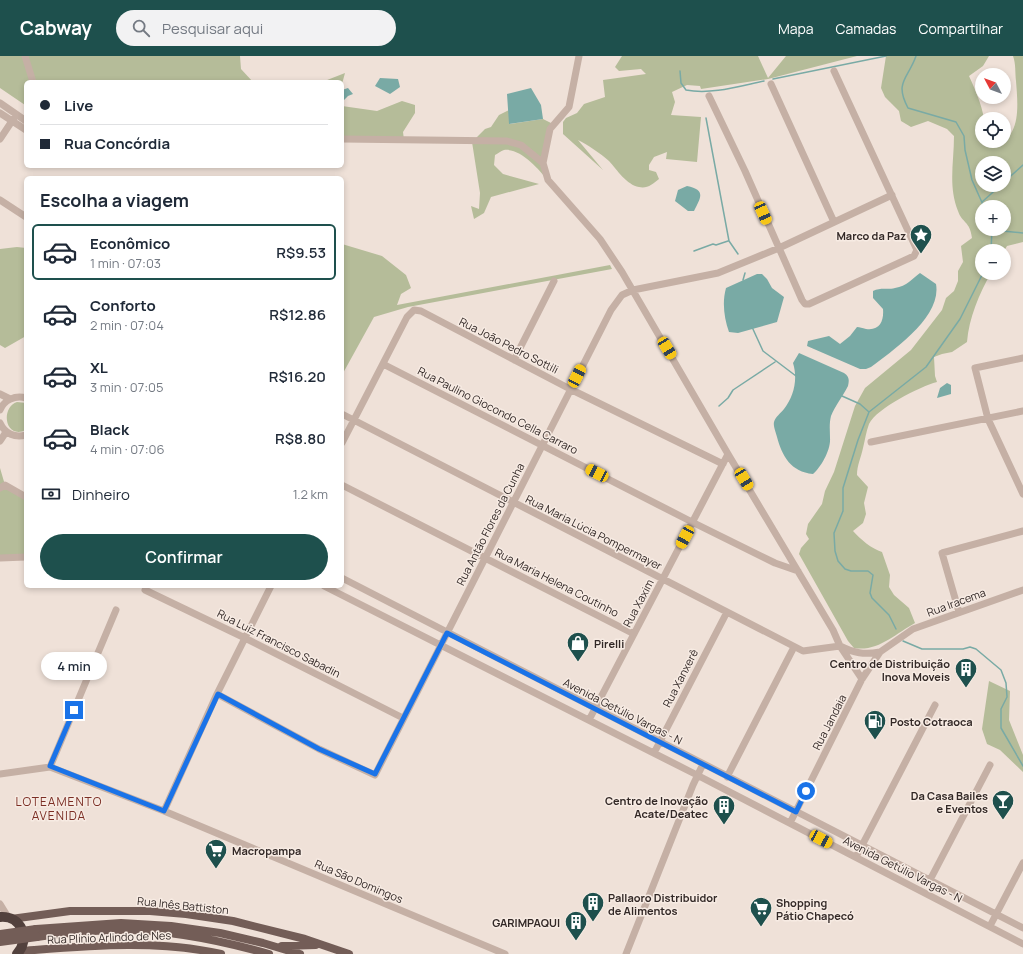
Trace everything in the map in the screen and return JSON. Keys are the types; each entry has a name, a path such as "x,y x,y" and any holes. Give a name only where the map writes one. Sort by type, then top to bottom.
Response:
{"highway":[{"path":"6,918 21,926 24,934 24,943 18,953"}],"main road":[{"name":"Rua Inês Battiston","path":"6,918 70,910 158,911 233,921 323,945 349,954"},
{"path":"0,942 36,933 121,923 144,924 220,933 300,954"},
{"path":"0,934 122,930 220,941 269,954"},
{"name":"Rua Plínio Arlindo de Nes","path":"18,953 145,944 177,946 221,954"},
{"path":"274,946 323,945"}],"street":[{"path":"25,56 32,80"},
{"path":"579,56 569,107 550,129 543,163 548,180 600,239 633,290 728,454 833,630 840,646 862,679"},
{"path":"709,96 805,304 812,303 912,257 917,250 834,71"},
{"path":"771,84 834,222"},
{"path":"0,104 24,120"},
{"path":"0,113 24,129"},
{"path":"0,139 17,115"},
{"path":"344,139 507,141 521,145 543,163"},
{"path":"633,290 718,272 779,248 892,195"},
{"path":"0,200 24,216"},
{"path":"514,360 554,281"},
{"name":"Rua Antão Flores da Cunha","path":"218,694 319,749 375,774 611,310 622,294 633,290"},
{"name":"Rua João Pedro Sottili","path":"383,364 407,317 414,310 421,312 570,389 723,464"},
{"path":"1023,358 975,368 988,419 1023,494"},
{"path":"344,439 383,364"},
{"name":"Rua Paulino Giocondo Cella Carraro","path":"383,364 692,522 775,563 798,570"},
{"path":"0,394 10,399"},
{"path":"0,410 5,402 10,399 24,397"},
{"path":"871,442 1023,411"},
{"name":"Rua Maria Lúcia Pompermayer","path":"344,415 803,652 840,646"},
{"path":"0,423 6,432 12,435 24,436"},
{"path":"0,441 6,432"},
{"name":"Rua Xaxim","path":"589,720 728,454"},
{"path":"0,488 5,484 24,496"},
{"name":"Rua Maria Helena Coutinho","path":"344,486 634,634"},
{"path":"958,612 942,553 1023,531"},
{"path":"0,558 24,557"},
{"name":"Avenida Getúlio Vargas - N","path":"344,579 1023,928"},
{"path":"164,811 218,694 270,588"},
{"name":"Avenida Getúlio Vargas - N","path":"328,588 697,775 1023,944"},
{"name":"Rua Luiz Francisco Sabadin","path":"145,590 246,638 403,718"},
{"name":"Rua Iracema","path":"898,639 913,629 1023,590"},
{"path":"0,774 50,766 116,610"},
{"name":"Rua Xanxerê","path":"654,753 727,612"},
{"name":"Rua Jandaia","path":"790,823 862,679 880,652 898,639"},
{"path":"840,646 854,653 869,654 880,652"},
{"path":"727,777 794,647"},
{"path":"856,857 935,705"},
{"path":"626,954 697,775 703,764"},
{"path":"930,880 990,765"},
{"name":"Rua São Domingos","path":"50,766 164,811 506,954"},
{"path":"756,806 763,800 780,804"},
{"path":"990,926 1023,863"},
{"path":"0,904 6,918"}],"green space":[{"path":"0,56 240,56 241,69 251,80 24,80 24,104 0,88"},
{"path":"622,56 758,56 768,78 786,56 857,56 768,79 701,89 700,86 687,85 672,92 675,102 671,115 701,117 697,162 666,159 667,152 654,157 649,165 649,170 656,172 659,179 650,186 642,187 635,186 630,183 622,177 609,161 594,149 578,140 603,170 563,134 563,122 566,118 577,113 584,104 605,97 603,80 646,74 641,69 619,71 615,67"},
{"path":"886,56 989,56 983,66 980,68 975,68 975,72 969,76 975,90 975,104 980,104 982,112 975,112 975,148 1011,148 1011,133 1016,121 1017,111 1015,65 1013,56 1023,56 1023,242 1011,245 975,244 975,280 987,280 975,306 967,342 952,352 934,357 935,376 937,382 910,393 880,411 869,424 866,433 857,475 868,487 864,503 866,514 863,523 853,531 874,549 882,552 890,575 889,587 894,595 909,608 915,623 879,645 863,649 854,648 848,641 799,554 801,548 809,539 806,534 808,524 822,504 825,491 834,472 855,406 865,388 911,350 942,310 946,298 954,291 958,281 958,271 963,262 961,246 972,238 970,228 958,211 953,192 952,174 954,136 947,129 928,121 911,127 901,121 899,111 885,97 881,88"},
{"path":"345,73 343,80 327,80"},
{"path":"402,101 415,105 415,113 403,132 404,140 344,139 344,106 377,111"},
{"path":"509,110 510,124 543,119 553,124 545,156 548,180 529,160 517,152 510,150 502,151 495,155 494,165 503,174 539,184 491,197 484,213 474,219 471,206 479,209 480,193 472,142 485,129 491,127 499,115"},
{"path":"344,245 382,256 406,275 411,288 401,294 397,305 610,265 612,269 408,307 374,317 344,371"},
{"path":"24,248 24,337 5,348 0,345 0,249"},
{"path":"17,402 24,403 24,431 19,432 13,431 9,427 7,416 8,410"},
{"path":"0,468 5,485 24,496 24,557 0,558"},
{"path":"989,681 1010,691 1009,720 1023,755 1023,772 1000,750 987,744 982,729"}],"water":[{"path":"380,78 398,79 400,87 390,94 375,86"},
{"path":"348,88 353,94 344,100 344,89"},
{"path":"531,88 541,105 543,119 509,124 507,94"},
{"path":"687,186 697,190 700,195 699,202 694,211 688,211 675,201 678,190"},
{"path":"920,273 936,284 936,296 931,308 924,320 914,332 871,367 860,369 807,346 808,341 829,336 840,344 850,336 857,327 871,329 878,327 882,321 883,309 873,298 873,291 903,286"},
{"path":"757,274 762,274 772,288 784,297 777,322 738,333 729,332 724,310 726,288"},
{"path":"799,353 844,373 849,379 848,386 831,416 829,448 822,463 813,474 805,473 799,470 785,457 779,444 774,425 776,418 784,409 793,393 795,375 793,363"},
{"path":"947,383 951,385 951,394 937,398 940,388"}],"waterway":[{"path":"773,79 886,56"},
{"path":"916,56 902,86 902,92 908,108 956,122 964,136 965,150 972,180 981,200"},
{"path":"680,71 681,83 686,90 715,91 764,81"},
{"path":"706,118 729,241 738,254"},
{"path":"1011,176 1023,165"},
{"path":"984,200 993,192"},
{"path":"1011,232 1023,233"},
{"path":"991,244 992,236"},
{"path":"694,251 713,244 716,245 728,241"},
{"path":"743,280 745,273"},
{"path":"896,629 889,615 872,598 870,593 873,575 868,571 851,571 845,569 838,561 835,551 834,533 843,511 843,488 858,440 869,412 926,367 960,319 980,280"},
{"path":"752,327 763,351 796,376"},
{"path":"719,406 728,398 733,390 775,362"},
{"path":"842,396 860,404 869,412"},
{"path":"903,641 922,649 963,649 970,647 976,649 1001,670 1006,683 1007,697 1001,709 1001,728 1023,766"}],"place":[{"name":"Marco da Paz","path":"921,254"},
{"name":"Pirelli","path":"578,662"},
{"name":"Centro de Distribuição Inova Moveis","path":"966,688"},
{"name":"Posto Cotraoca","path":"875,740"},
{"name":"Da Casa Bailes e Eventos","path":"1003,820"},
{"name":"Centro de Inovação Acate/Deatec","path":"724,826"},
{"name":"Macropampa","path":"216,870"},
{"name":"Pallaoro Distribuidor de Alimentos","path":"593,922"},
{"name":"Shopping Pátio Chapecó","path":"761,928"},
{"name":"GARIMPAQUI","path":"576,942"}],"district":[{"name":"LOTEAMENTO AVENIDA","path":"59,808"}],"route":[{"path":"74,710 50,766 164,811 218,694 319,749 375,774 381,766 403,718 447,633 796,812 806,791"}]}
